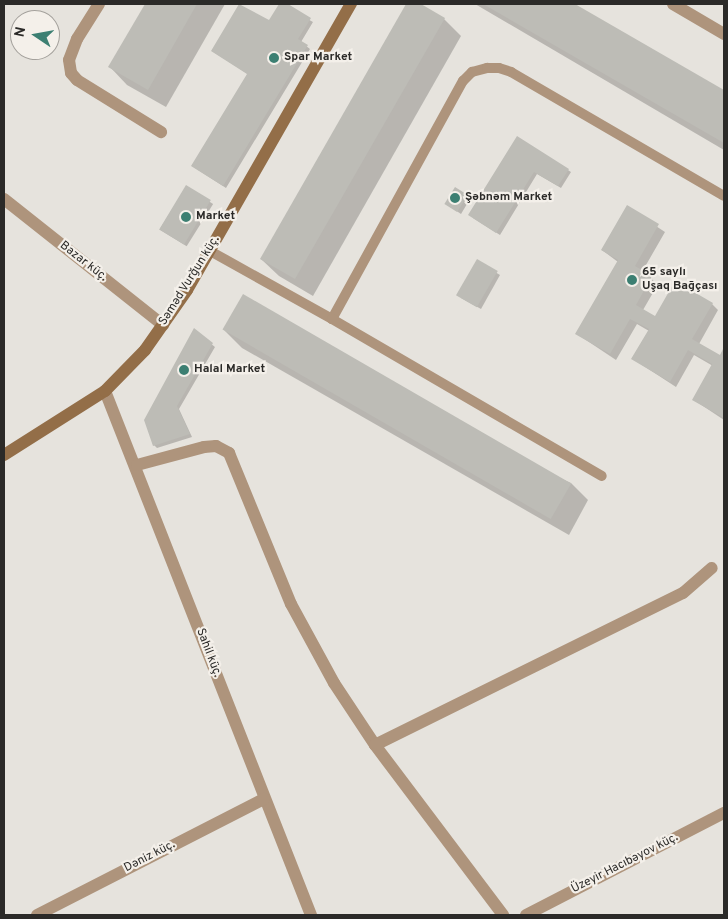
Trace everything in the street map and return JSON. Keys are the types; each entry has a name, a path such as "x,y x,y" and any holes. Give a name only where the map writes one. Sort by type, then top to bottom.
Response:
{"main road":[{"name":"Səməd Vurğun küç.","path":"4,454 105,390 125,372 163,325 210,251 350,4"}],"street":[{"path":"98,4 78,39 69,60 70,73 77,80 161,132"},
{"path":"673,4 724,34"},
{"name":"Bazar küç.","path":"4,199 163,325"},
{"name":"Sahil küç.","path":"105,390 311,915"},
{"path":"136,465 204,447 216,446 229,453 291,604 334,683 375,745 503,915"},
{"path":"375,745 683,593 712,568"},
{"name":"Dәniz küç.","path":"37,915 264,799"},
{"name":"Üzeyir Hacıbəyov küç.","path":"526,915 724,813"}],"lane":[{"path":"332,319 463,81 472,72 499,68 511,72 724,196"},
{"path":"210,251 332,319 602,476"}],"building":[{"path":"145,4 197,4 148,90 108,67"},
{"path":"239,4 269,20 279,4 288,4 311,18 298,39 308,45 223,186 191,166 247,74 211,51"},
{"path":"406,4 421,4 445,18 295,279 260,259"},
{"path":"483,4 575,4 724,90 724,143"},
{"path":"517,136 569,169 558,186 534,172 496,233 468,215"},
{"path":"186,185 211,200 184,245 159,230"},
{"path":"455,187 468,195 457,212 444,204"},
{"path":"627,205 659,224 635,266 652,276 636,305 655,316 675,281 713,303 692,339 720,355 724,347 724,418 692,400 712,364 688,350 670,382 631,359 649,329 630,319 610,354 575,334 618,260 601,250"},
{"path":"477,259 498,271 477,307 456,295"},
{"path":"243,294 571,483 551,519 222,330"},
{"path":"194,328 213,343 177,406 190,434 153,446 144,420"}],"place":[{"name":"Spar Market","path":"274,58"},
{"name":"Şəbnəm Market","path":"455,198"},
{"name":"Market","path":"186,217"},
{"name":"65 saylı Uşaq Bağçası","path":"632,280"},
{"name":"Halal Market","path":"184,370"}]}
